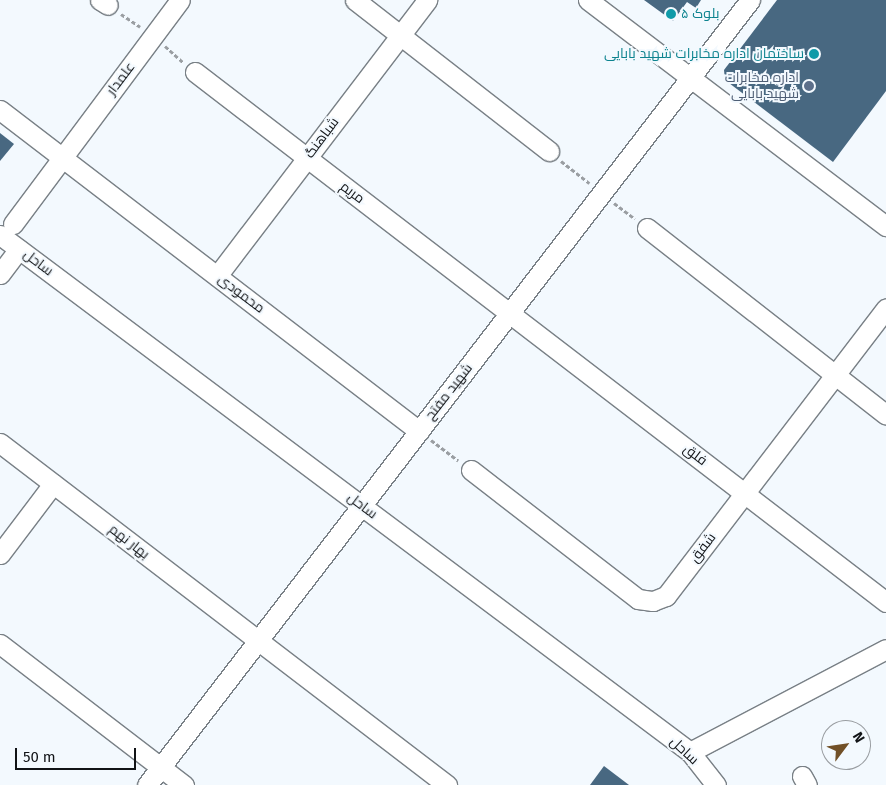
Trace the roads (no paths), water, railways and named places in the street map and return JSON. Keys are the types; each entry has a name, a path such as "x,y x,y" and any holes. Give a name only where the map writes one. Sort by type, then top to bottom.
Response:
{"street":[{"name":"علمدار","path":"6,229 62,158 180,0"},
{"path":"354,0 549,151"},
{"name":"شباهنگ","path":"217,276 427,0"},
{"path":"588,0 886,226"},
{"name":"شهید مفتح","path":"148,785 750,0"},
{"name":"مریم","path":"195,72 510,313"},
{"name":"محمودی","path":"0,110 419,431"},
{"path":"647,228 886,415"},
{"name":"ساحل","path":"6,229 19,249 690,752 716,785"},
{"path":"0,274 19,249"},
{"name":"شفق","path":"471,470 638,599 653,601 666,596 886,308"},
{"name":"فلق","path":"510,313 883,599"},
{"name":"بهار نهم","path":"0,443 447,785"},
{"path":"0,554 54,484"},
{"path":"0,644 184,785"},
{"path":"690,752 886,649"}],"place":[{"name":"بلوک ۵","path":"671,14"},
{"name":"ساختمان اداره مخابرات شهید بابایی","path":"814,54"},
{"name":"اداره مخابرات شهید بابایی","path":"809,86"}]}
